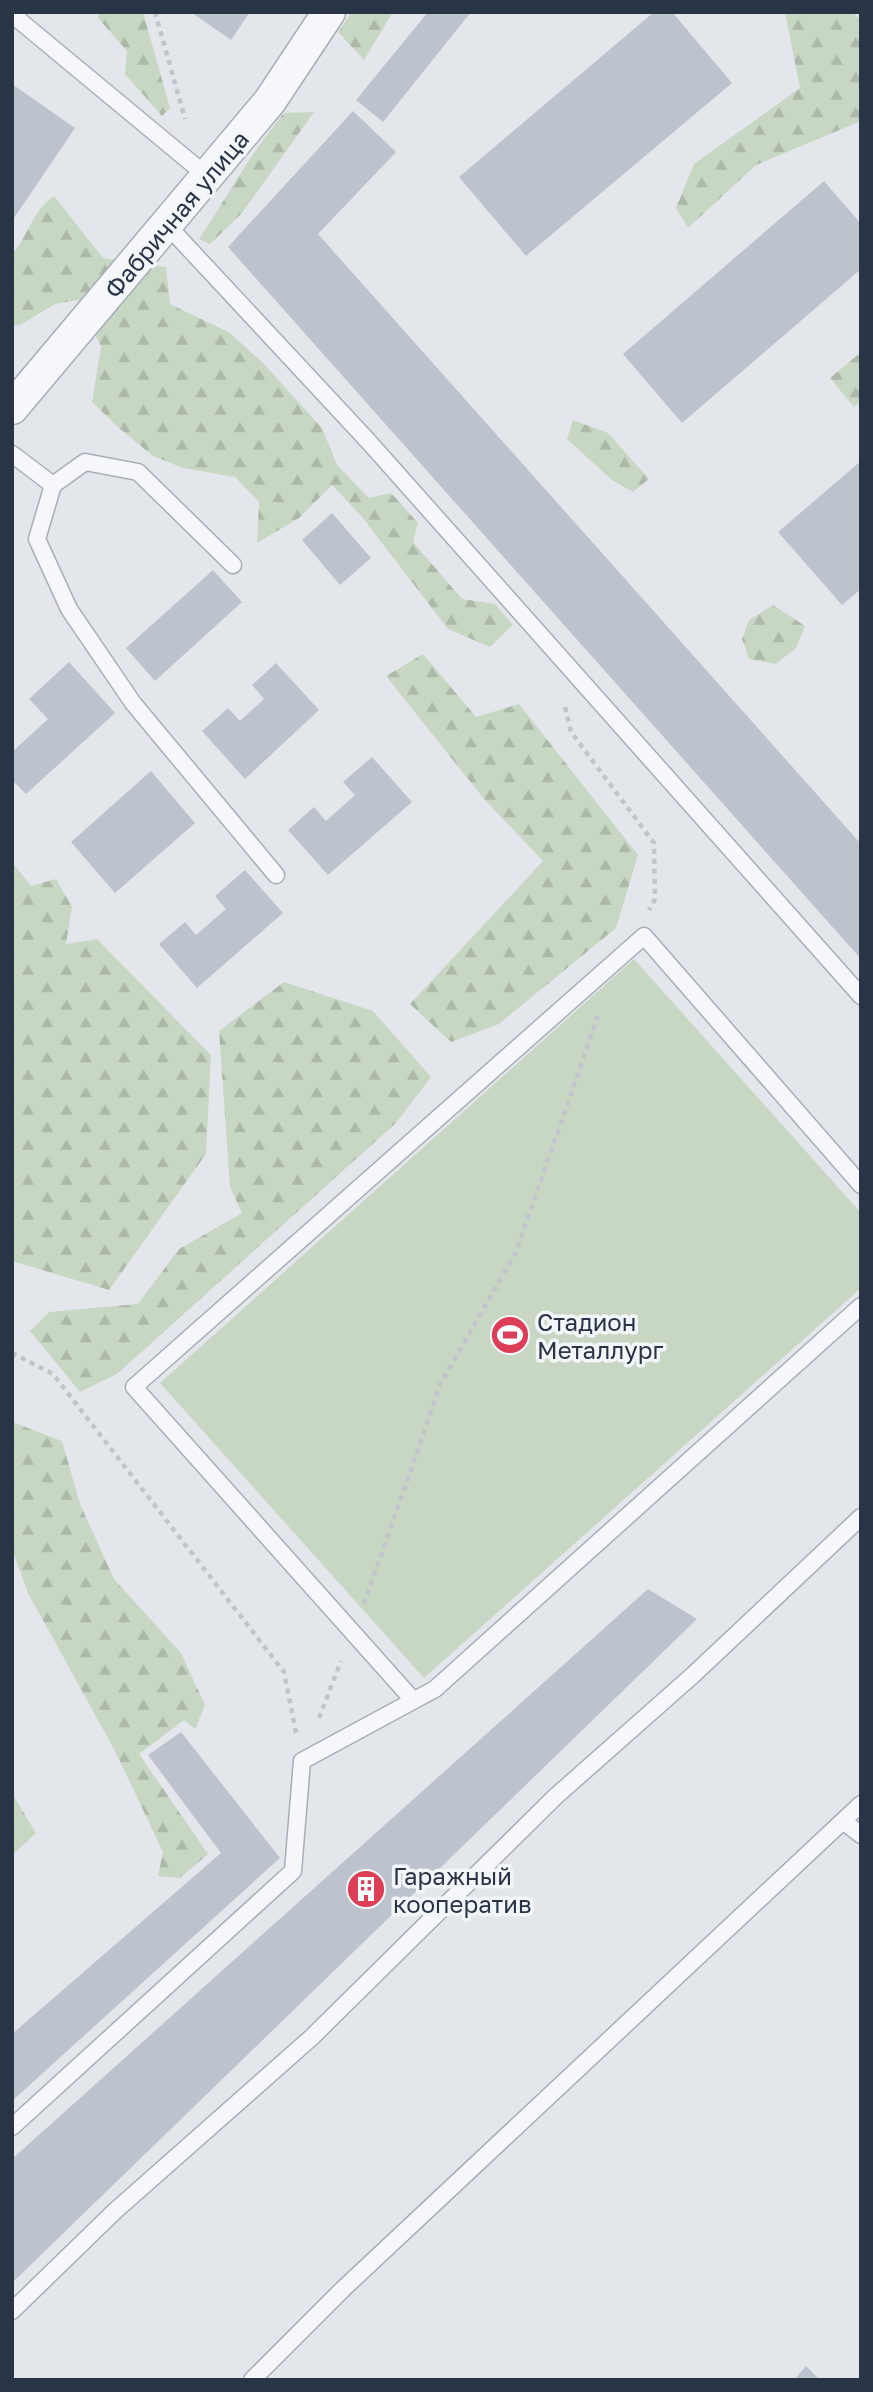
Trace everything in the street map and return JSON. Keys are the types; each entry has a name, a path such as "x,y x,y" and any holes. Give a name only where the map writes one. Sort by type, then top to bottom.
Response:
{"street":[{"name":"Фабричная улица","path":"12,408 270,102 329,12"}],"lane":[{"path":"15,12 20,21 207,176"},
{"path":"167,225 548,642 861,996"},
{"path":"12,454 53,485"},
{"path":"233,565 138,472 85,463 53,485 37,539 69,609 133,702 276,875"},
{"path":"413,1700 134,1387 644,936 861,1185"},
{"path":"12,2127 293,1871 302,1761 435,1689 861,1306"},
{"path":"12,2311 115,2211 312,2037 555,1797 693,1675 861,1517"},
{"path":"251,2380 353,2279 861,1804"},
{"path":"843,1821 861,1835"}],"path":[{"path":"155,12 188,127"},
{"path":"548,642 572,732 654,843 654,899 648,912"},
{"path":"363,1605 442,1383 516,1252 600,1012"},
{"path":"12,1353 53,1374 284,1672 302,1761"},
{"path":"302,1761 343,1657"}],"green space":[{"path":"100,12 143,12 170,108 162,116 125,74 127,51 98,18"},
{"path":"352,12 393,12 364,60 338,32"},
{"path":"785,12 852,12 861,20 861,121 756,165 688,228 676,208 694,164 800,88"},
{"path":"314,112 242,213 210,244 199,239 250,159 284,113"},
{"path":"54,196 103,258 166,267 170,304 230,333 263,363 322,428 337,465 369,498 391,493 418,523 413,542 462,599 495,604 513,625 490,647 448,629 362,517 332,485 299,518 257,543 259,502 235,477 183,468 153,456 120,429 92,402 101,347 79,300 55,304 20,325 12,326 12,254 40,209"},
{"path":"861,352 861,401 854,407 830,378"},
{"path":"573,420 608,433 649,479 633,492 612,480 567,439"},
{"path":"773,605 805,626 796,648 776,664 749,659 742,639 749,620"},
{"path":"423,654 476,717 519,704 638,855 616,928 499,1024 451,1042 410,1004 543,861 484,799 386,676"},
{"path":"12,862 31,886 56,879 72,907 66,944 97,939 211,1055 206,1154 109,1290 12,1261"},
{"name":"Стадион Металлург","path":"634,959 861,1213 861,1288 424,1678 160,1383"},
{"path":"284,982 373,1011 431,1077 396,1123 117,1374 80,1392 30,1331 49,1312 138,1304 179,1249 242,1213 230,1187 219,1031"},
{"path":"12,1422 62,1441 80,1504 114,1579 181,1653 205,1705 195,1729 184,1720 139,1754 208,1854 180,1878 158,1876 163,1852 115,1751 28,1593 12,1549"},
{"path":"12,1793 36,1833 12,1855"}],"building":[{"path":"191,12 250,12 231,40"},
{"path":"428,12 471,12 383,122 356,100"},
{"path":"654,12 672,12 732,83 526,256 459,177"},
{"path":"12,84 75,128 12,221"},
{"path":"353,111 396,152 318,234 861,844 861,959 228,247"},
{"path":"824,181 861,224 861,269 682,423 623,354"},
{"path":"861,461 861,589 842,605 778,532"},
{"path":"332,513 371,558 340,585 302,540"},
{"path":"213,570 242,602 155,681 126,648"},
{"path":"69,662 115,713 26,794 12,780 12,752 48,719 29,699"},
{"path":"276,663 319,710 245,779 202,731 228,708 240,721 264,699 252,685"},
{"path":"372,757 412,802 328,875 288,830 314,807 326,821 355,795 343,782"},
{"path":"151,771 195,823 115,893 71,842"},
{"path":"245,870 283,913 197,988 159,944 185,922 196,935 226,909 215,896"},
{"name":"Гаражный кооператив","path":"648,1589 697,1619 12,2283 12,2159"},
{"path":"181,1732 280,1858 12,2101 12,2034 221,1853 148,1755"},
{"path":"806,2366 820,2380 794,2380"}],"place":[{"name":"Стадион Металлург","path":"510,1335"},
{"name":"Гаражный кооператив","path":"366,1889"}]}
